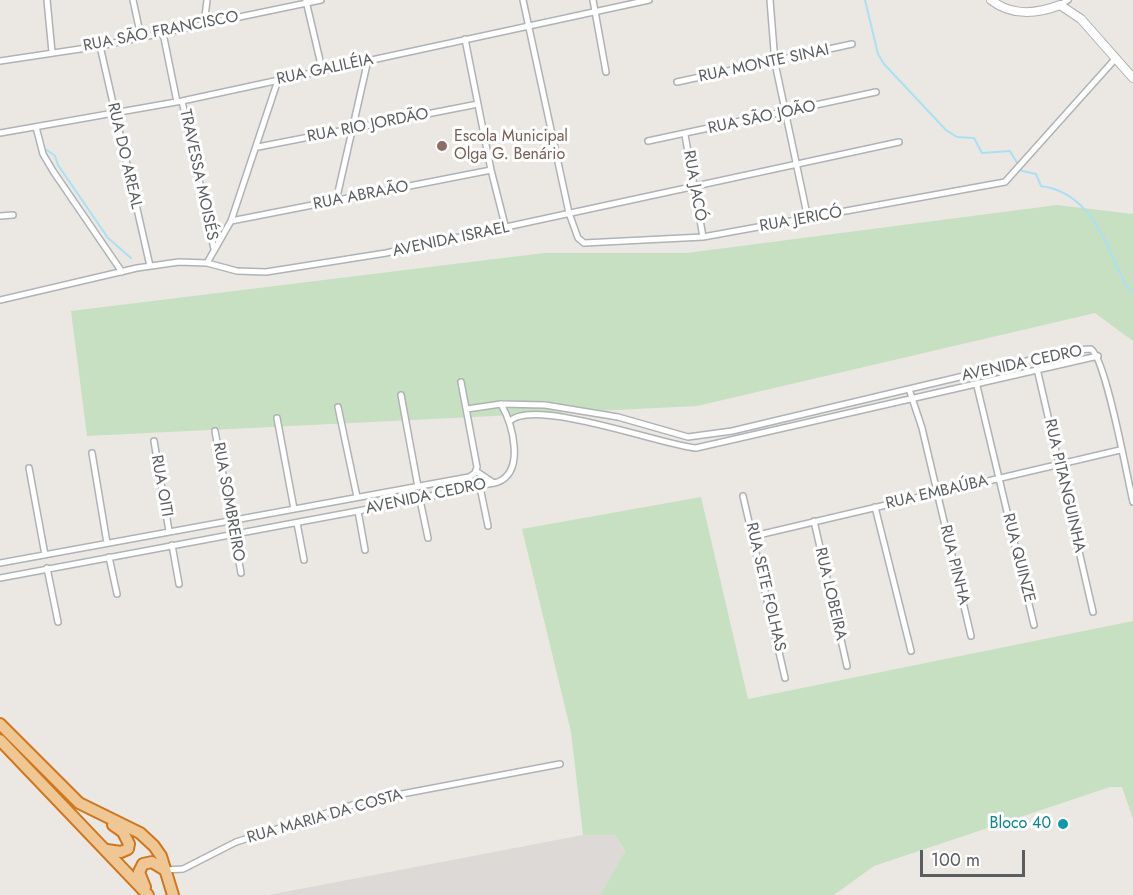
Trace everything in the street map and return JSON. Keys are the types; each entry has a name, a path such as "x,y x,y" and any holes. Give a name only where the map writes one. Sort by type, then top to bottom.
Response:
{"highway":[{"path":"0,724 79,803 129,827 149,841 161,856 173,895"},
{"path":"0,740 149,895"},
{"path":"97,813 128,838 128,849 115,853 107,850"},
{"path":"149,895 141,879 140,867 152,862 165,870"}],"street":[{"path":"47,0 52,52"},
{"path":"133,0 141,37"},
{"path":"204,25 207,0"},
{"name":"RUA SÃO FRANCISCO","path":"0,61 100,46 307,1 321,0"},
{"path":"523,0 569,213"},
{"path":"593,0 606,72"},
{"name":"RUA GALILÉIA","path":"0,134 179,101 595,9 649,0"},
{"path":"770,0 775,63 808,219"},
{"path":"991,0 999,6 1021,12 1046,11 1068,0"},
{"path":"307,1 322,69"},
{"path":"1060,5 1081,19 1133,78"},
{"name":"TRAVESSA MOISÉS","path":"163,33 214,249"},
{"path":"465,39 491,170 506,229"},
{"name":"RUA MONTE SINAI","path":"677,82 775,63 852,44"},
{"name":"RUA DO AREAL","path":"100,46 150,266"},
{"name":"RUA JERICÓ","path":"569,213 576,233 584,243 703,237 975,189 1010,179 1116,58"},
{"path":"336,201 368,60"},
{"path":"207,263 231,221 258,147 278,80"},
{"name":"RUA SÃO JOÃO","path":"648,141 685,135 876,92"},
{"name":"RUA RIO JORDÃO","path":"258,147 478,104"},
{"path":"36,126 43,154 52,171 122,272"},
{"name":"RUA JACÓ","path":"685,135 703,237"},
{"name":"AVENIDA ISRAEL","path":"0,300 150,266 179,262 207,263 237,271 266,272 386,253 506,229 569,213 898,142"},
{"name":"RUA ABRAÃO","path":"231,221 491,170"},
{"path":"0,216 13,215"},
{"name":"AVENIDA CEDRO","path":"0,563 469,477 476,471 467,409 501,404 564,408 632,421 688,438 765,423 1087,348 1094,350 1098,356 977,386 696,448 684,447 628,430 530,415 518,417 509,422 514,465 506,479 480,488 0,578"},
{"path":"1098,356 1133,502"},
{"name":"RUA PITANGUINHA","path":"1035,360 1094,612"},
{"path":"461,382 467,409"},
{"name":"RUA QUINZE","path":"977,386 1034,625"},
{"name":"RUA PINHA","path":"909,389 922,428 971,636"},
{"path":"401,395 418,487"},
{"path":"501,404 509,422"},
{"path":"338,407 357,497"},
{"path":"277,418 294,510"},
{"path":"628,430 632,421"},
{"path":"765,423 768,433"},
{"name":"RUA SOMBREIRO","path":"215,431 241,573"},
{"name":"RUA OITI","path":"154,441 169,531"},
{"name":"RUA EMBAÚBA","path":"754,536 1120,450"},
{"path":"92,453 107,543"},
{"path":"29,468 45,555"},
{"path":"476,471 494,483"},
{"path":"480,488 488,526"},
{"name":"RUA SETE FOLHAS","path":"743,496 786,678"},
{"path":"420,500 428,538"},
{"path":"875,507 911,651"},
{"path":"358,511 365,550"},
{"name":"RUA LOBEIRA","path":"814,521 847,666"},
{"path":"297,523 304,560"},
{"path":"172,545 179,584"},
{"path":"109,557 117,594"},
{"path":"47,568 58,622"},
{"name":"RUA MARIA DA COSTA","path":"165,870 183,869 236,842 365,801 560,764"}],"shaded area":[{"path":"583,835 615,835 625,853 600,895 269,895"}],"green space":[{"path":"1057,205 1133,214 1133,341 1095,313 697,406 87,436 71,311 544,253 687,253"},
{"path":"701,497 748,699 1133,621 1133,819 1122,787 1110,787 874,866 834,895 600,895 625,852 615,835 583,835 571,732 522,529"}],"waterway":[{"path":"865,0 878,54 884,64 946,130 957,137 974,138 982,153 1010,151 1022,171 1036,174 1041,186 1066,194 1086,210 1100,231 1123,280 1133,292"},
{"path":"47,150 55,156 58,165 108,238 131,258"}],"place":[{"name":"Escola Municipal Olga G. Benário","path":"442,146"},
{"name":"Bloco 40","path":"1063,824"}]}
